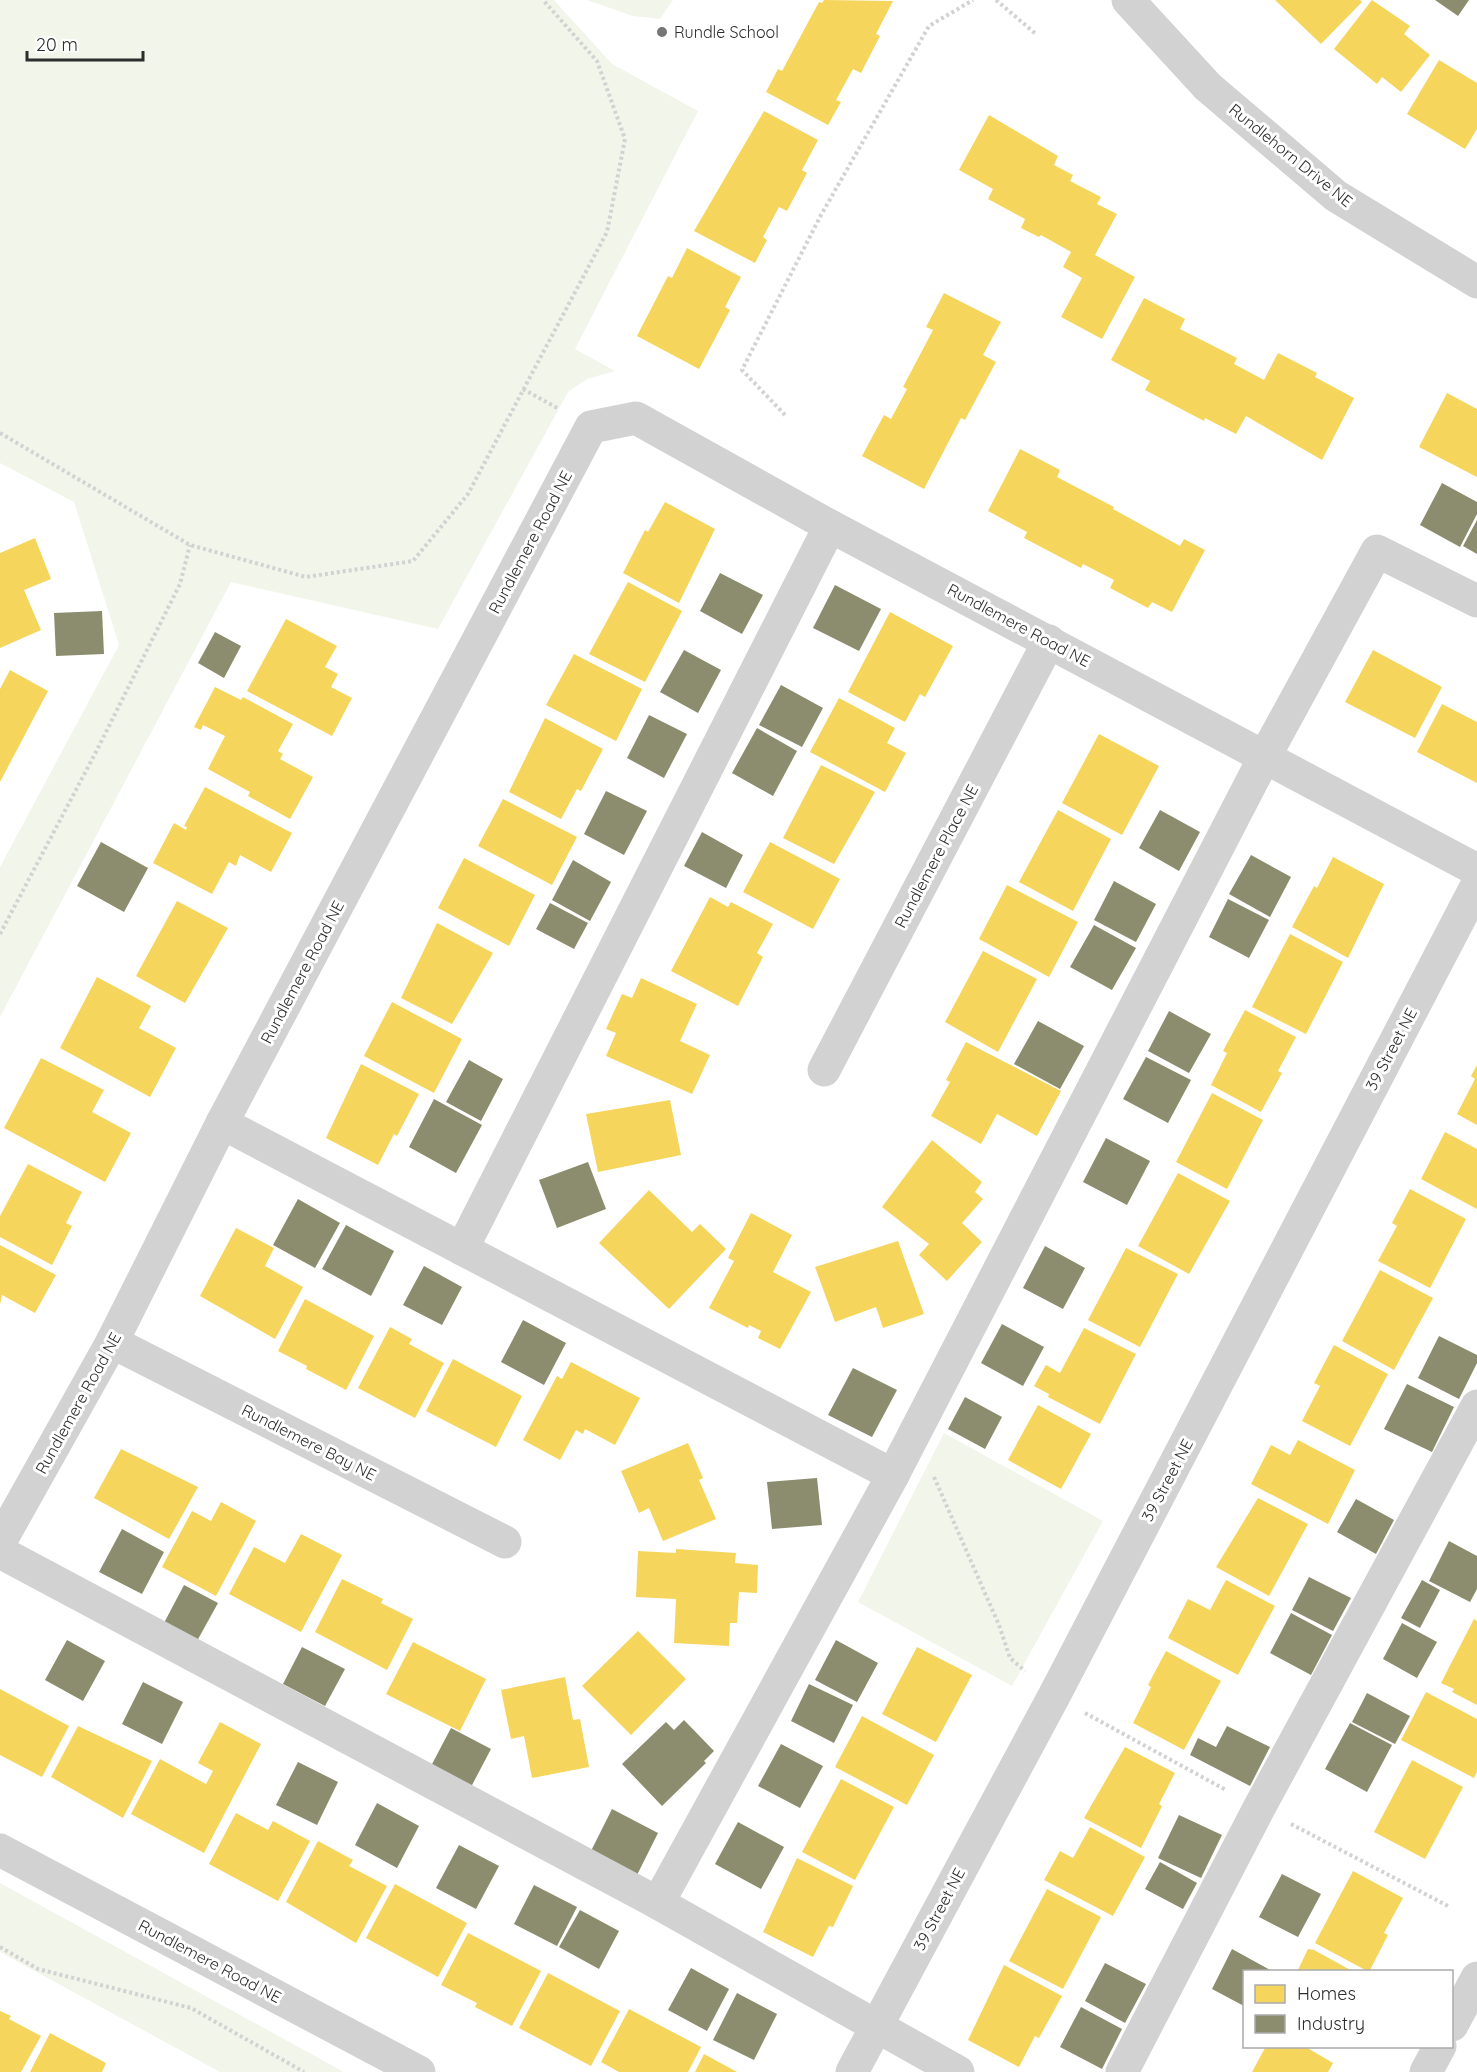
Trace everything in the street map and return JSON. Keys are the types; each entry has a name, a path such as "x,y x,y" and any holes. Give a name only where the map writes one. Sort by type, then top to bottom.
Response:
{"street":[{"name":"Rundlehorn Drive NE","path":"1128,0 1208,87 1336,196 1477,282"},
{"name":"Rundlemere Road NE","path":"0,1542 112,1342 222,1123 591,427 636,418 830,526 1477,870"},
{"path":"462,1249 830,526"},
{"path":"658,1903 893,1475 1265,756 1377,551 1477,601"},
{"name":"Rundlemere Place NE","path":"824,1070 1048,641"},
{"name":"39 Street NE","path":"852,2072 875,2025 1054,1696 1477,885"},
{"path":"222,1123 893,1475"},
{"name":"Rundlemere Bay NE","path":"112,1342 505,1542"},
{"path":"1122,2072 1259,1808 1477,1406"},
{"path":"0,1552 658,1903 958,2072"},
{"name":"Rundlemere Road NE","path":"0,1850 419,2072"},
{"path":"1453,2023 1477,1978"},
{"path":"1426,2072 1439,2048"}],"path":[{"path":"0,433 190,545 306,576 413,561 468,494 607,232 625,139 597,61 543,0"},
{"path":"785,415 742,370 821,215 929,26 973,0"},
{"path":"996,0 1037,35"},
{"path":"0,934 98,750 175,594 190,545"},
{"path":"893,1475 934,1477 999,1624 1010,1658 1054,1696"},
{"path":"0,1947 38,1969 191,2008 304,2072"}],"shaded area":[{"path":"0,0 554,0 612,64 698,111 575,349 615,371 587,379 568,392 438,629 231,582 0,1017 0,867 119,645 74,502 0,463"},
{"path":"587,0 673,0 660,19 633,16"},
{"path":"944,1433 1103,1521 1012,1686 858,1602"},
{"path":"0,1883 344,2072 220,2072 0,1952"}],"building: Homes":[{"path":"824,0 893,1 876,34 880,36 861,73 853,69 836,100 841,102 828,125 766,92 778,69 782,71 819,2 822,3"},
{"path":"1275,0 1360,0 1362,2 1321,44"},
{"path":"1372,0 1410,26 1404,34 1430,55 1401,92 1382,77 1377,84 1334,49"},
{"path":"1439,60 1477,83 1477,129 1465,149 1407,114"},
{"path":"764,111 818,140 802,170 807,173 787,211 779,207 763,237 767,240 755,263 694,231"},
{"path":"989,115 1058,156 1054,165 1073,175 1070,181 1101,197 1097,204 1117,214 1095,255 1135,277 1102,339 1061,317 1082,278 1063,267 1071,252 1041,235 1039,237 1021,228 1025,219 988,199 993,189 959,170"},
{"path":"687,248 741,277 725,307 730,310 699,369 637,336 668,276 672,278"},
{"path":"944,293 1001,322 983,355 996,362 965,420 961,418 924,489 862,456 884,415 891,419 907,389 903,387 933,330 926,327"},
{"path":"1144,298 1185,319 1180,329 1237,358 1234,364 1264,380 1278,353 1317,373 1315,377 1354,398 1322,460 1246,416 1236,434 1205,418 1204,421 1145,390 1150,381 1111,360"},
{"path":"1447,393 1477,409 1477,477 1419,447"},
{"path":"1020,449 1060,470 1057,477 1180,546 1184,539 1205,550 1172,612 1152,602 1148,608 1110,588 1114,580 1083,564 1081,568 1024,538 1027,532 988,511"},
{"path":"665,502 715,529 679,603 623,573 645,530 648,532"},
{"path":"35,538 51,579 24,590 41,630 0,648 0,553"},
{"path":"628,582 682,611 645,682 589,654"},
{"path":"890,612 953,646 925,697 920,694 905,722 848,692"},
{"path":"286,619 337,646 325,667 338,674 331,687 352,698 332,736 247,691"},
{"path":"1373,650 1442,687 1415,738 1345,702"},
{"path":"574,654 642,689 616,741 546,705"},
{"path":"10,670 48,691 0,782 0,689"},
{"path":"215,687 241,700 243,697 293,724 278,751 283,754 280,759 313,777 290,819 248,796 250,792 208,769 225,736 203,725 201,730 194,727"},
{"path":"839,698 895,728 887,743 906,753 885,792 810,752"},
{"path":"1442,704 1477,722 1477,783 1417,752"},
{"path":"545,718 603,749 581,791 577,789 561,819 509,792"},
{"path":"1099,734 1159,766 1122,835 1062,803"},
{"path":"821,765 875,792 834,864 783,838"},
{"path":"205,787 292,833 271,872 240,855 236,866 229,862 212,894 153,863 174,823 186,830 187,827 184,826"},
{"path":"503,799 577,837 552,885 478,846"},
{"path":"1058,810 1111,839 1073,911 1019,882"},
{"path":"770,842 840,879 813,929 743,892"},
{"path":"1333,857 1384,884 1348,958 1292,927 1314,886 1317,888"},
{"path":"464,858 535,895 509,946 438,908"},
{"path":"1007,885 1078,922 1049,977 979,939"},
{"path":"710,897 728,907 731,902 773,924 757,953 763,957 738,1006 671,971"},
{"path":"177,901 228,928 185,1003 136,976"},
{"path":"437,923 493,953 452,1024 401,998"},
{"path":"1290,934 1343,962 1306,1034 1252,1007"},
{"path":"983,951 1037,979 998,1052 945,1022"},
{"path":"97,977 151,1006 139,1028 176,1048 150,1097 60,1048"},
{"path":"641,978 697,1004 680,1041 710,1055 692,1094 606,1056 616,1033 606,1029 622,994 632,998"},
{"path":"392,1002 462,1039 434,1093 364,1056"},
{"path":"1245,1010 1296,1037 1278,1071 1282,1073 1261,1112 1211,1085 1227,1053 1223,1051"},
{"path":"966,1042 1061,1091 1037,1136 997,1114 981,1144 931,1116 950,1082 946,1080"},
{"path":"41,1058 104,1090 92,1112 131,1133 105,1182 4,1128"},
{"path":"361,1064 419,1094 397,1136 394,1134 378,1165 326,1138"},
{"path":"1477,1065 1477,1125 1457,1114 1475,1079 1471,1076"},
{"path":"1212,1093 1263,1120 1227,1189 1176,1162"},
{"path":"670,1100 681,1155 598,1172 586,1114"},
{"path":"1445,1132 1477,1149 1477,1209 1421,1179"},
{"path":"932,1140 982,1182 975,1192 983,1199 962,1223 982,1242 947,1281 919,1255 929,1244 882,1207"},
{"path":"28,1164 82,1192 66,1223 72,1226 52,1265 0,1237 0,1216"},
{"path":"1178,1173 1230,1201 1189,1274 1138,1246"},
{"path":"1410,1189 1466,1219 1430,1288 1378,1261 1397,1226 1392,1223"},
{"path":"649,1190 692,1232 700,1224 726,1249 669,1309 599,1243"},
{"path":"751,1213 792,1235 773,1272 811,1292 780,1349 758,1338 761,1331 749,1325 748,1328 709,1308 734,1261 728,1258"},
{"path":"236,1228 274,1248 265,1266 303,1287 275,1339 200,1296"},
{"path":"898,1241 924,1314 883,1328 876,1307 835,1322 815,1267"},
{"path":"0,1245 56,1275 35,1313 2,1295 0,1305"},
{"path":"1126,1248 1178,1274 1140,1347 1088,1320"},
{"path":"1380,1270 1433,1298 1394,1370 1342,1341"},
{"path":"305,1299 374,1336 346,1390 278,1351"},
{"path":"390,1327 412,1339 409,1344 444,1363 415,1418 358,1388"},
{"path":"1084,1328 1136,1354 1100,1424 1048,1397 1049,1394 1034,1386 1046,1365 1060,1373"},
{"path":"1334,1345 1388,1374 1350,1446 1302,1421 1320,1386 1314,1383"},
{"path":"453,1359 522,1396 496,1447 426,1411"},
{"path":"571,1362 640,1398 615,1445 585,1429 583,1434 576,1430 560,1460 523,1440 557,1376 562,1379"},
{"path":"1038,1405 1091,1434 1061,1489 1008,1460"},
{"path":"1298,1440 1355,1470 1328,1524 1251,1484 1271,1445 1290,1455"},
{"path":"688,1443 703,1478 699,1480 716,1519 663,1541 649,1508 639,1513 621,1471"},
{"path":"121,1449 198,1487 169,1539 94,1498"},
{"path":"1258,1498 1308,1524 1269,1596 1216,1567"},
{"path":"221,1502 256,1521 216,1596 162,1567 192,1511 211,1521"},
{"path":"301,1534 342,1555 301,1632 229,1594 254,1547 285,1563"},
{"path":"676,1549 736,1553 735,1563 758,1565 757,1593 739,1592 737,1623 730,1623 729,1646 674,1643 676,1599 636,1597 638,1551 676,1553"},
{"path":"342,1579 383,1599 381,1603 413,1619 387,1670 315,1632"},
{"path":"1226,1580 1275,1606 1238,1675 1168,1638 1188,1599 1210,1610"},
{"path":"1474,1619 1477,1621 1477,1705 1452,1692 1454,1689 1441,1683"},
{"path":"638,1631 686,1679 631,1735 582,1686"},
{"path":"413,1642 486,1679 460,1731 386,1694"},
{"path":"917,1647 972,1675 936,1742 882,1714"},
{"path":"1166,1651 1221,1681 1184,1750 1133,1723 1151,1687 1148,1685"},
{"path":"565,1677 573,1720 580,1719 589,1767 532,1778 524,1736 511,1739 501,1690"},
{"path":"0,1689 69,1726 42,1777 0,1755"},
{"path":"1426,1692 1477,1719 1477,1772 1474,1778 1401,1740"},
{"path":"862,1716 934,1755 907,1805 835,1767"},
{"path":"220,1722 261,1744 204,1853 131,1814 160,1759 206,1784 213,1771 198,1763"},
{"path":"78,1726 152,1761 123,1818 51,1777"},
{"path":"1125,1747 1175,1773 1141,1848 1084,1818"},
{"path":"1412,1760 1463,1787 1425,1859 1374,1832"},
{"path":"841,1779 894,1807 855,1880 802,1852"},
{"path":"236,1813 268,1830 273,1821 310,1841 278,1901 209,1864"},
{"path":"1090,1827 1145,1857 1113,1916 1044,1880 1060,1851 1073,1858"},
{"path":"318,1841 353,1860 349,1866 387,1886 356,1943 286,1902"},
{"path":"797,1858 853,1886 833,1927 829,1926 813,1957 763,1932"},
{"path":"1353,1871 1403,1898 1384,1933 1388,1935 1370,1970 1365,1970 1315,1943"},
{"path":"395,1884 467,1923 438,1977 366,1938"},
{"path":"1047,1889 1101,1917 1063,1989 1009,1961"},
{"path":"468,1933 541,1971 512,2026 475,2007 477,2003 441,1985"},
{"path":"1308,1949 1350,1970 1298,1970"},
{"path":"1004,1965 1062,1996 1039,2038 1035,2036 1019,2067 968,2040"},
{"path":"548,1973 620,2011 591,2066 519,2028"},
{"path":"629,2009 701,2047 688,2072 619,2072 601,2062"},
{"path":"0,2011 11,2016 9,2019 41,2036 21,2072 0,2072"},
{"path":"50,2033 106,2063 102,2072 30,2072"},
{"path":"1265,2048 1307,2048 1333,2063 1328,2072 1252,2072"},
{"path":"704,2054 737,2072 695,2072"}],"building: Industry":[{"path":"1435,0 1469,0 1458,16"},
{"path":"1442,483 1477,502 1477,514 1460,547 1420,525"},
{"path":"1477,520 1477,554 1463,546"},
{"path":"720,573 763,595 742,634 700,611"},
{"path":"835,585 881,609 859,651 813,628"},
{"path":"102,611 104,654 56,656 54,613"},
{"path":"215,632 241,646 224,678 198,663"},
{"path":"684,650 721,670 698,713 660,692"},
{"path":"781,685 823,708 802,747 759,725"},
{"path":"649,715 687,734 664,778 627,758"},
{"path":"757,728 797,751 773,796 732,773"},
{"path":"606,791 647,811 624,855 584,834"},
{"path":"1160,810 1200,832 1179,871 1139,848"},
{"path":"702,832 743,855 726,888 684,866"},
{"path":"101,842 148,868 124,912 77,886"},
{"path":"1251,855 1291,877 1270,917 1229,894"},
{"path":"573,860 611,882 590,921 552,900"},
{"path":"1114,881 1156,904 1136,942 1094,920"},
{"path":"1228,899 1269,920 1249,958 1209,937"},
{"path":"550,903 588,923 574,949 536,929"},
{"path":"1094,925 1136,948 1112,990 1070,967"},
{"path":"1169,1011 1211,1034 1189,1073 1148,1051"},
{"path":"1038,1021 1084,1046 1060,1089 1014,1064"},
{"path":"1146,1057 1191,1080 1168,1123 1123,1099"},
{"path":"469,1060 503,1079 481,1121 446,1102"},
{"path":"434,1099 482,1125 456,1173 409,1147"},
{"path":"1106,1138 1150,1161 1127,1205 1083,1182"},
{"path":"588,1162 606,1209 557,1228 539,1180"},
{"path":"298,1199 340,1223 315,1268 273,1245"},
{"path":"346,1225 394,1251 371,1296 322,1269"},
{"path":"1045,1246 1085,1268 1063,1309 1023,1288"},
{"path":"424,1266 462,1287 442,1325 403,1305"},
{"path":"523,1320 566,1343 544,1385 501,1362"},
{"path":"1002,1324 1044,1347 1023,1386 981,1363"},
{"path":"1439,1336 1477,1355 1477,1363 1459,1399 1418,1378"},
{"path":"853,1368 897,1390 872,1437 828,1415"},
{"path":"1407,1384 1454,1407 1432,1452 1384,1429"},
{"path":"965,1397 1002,1417 985,1449 948,1429"},
{"path":"817,1478 822,1525 772,1529 767,1482"},
{"path":"1356,1499 1394,1520 1376,1554 1337,1532"},
{"path":"122,1529 164,1552 142,1594 99,1572"},
{"path":"1449,1541 1477,1556 1477,1589 1470,1602 1429,1581"},
{"path":"1309,1577 1351,1598 1333,1631 1292,1610"},
{"path":"1422,1580 1440,1590 1420,1628 1401,1618"},
{"path":"184,1585 218,1603 197,1641 164,1623"},
{"path":"1291,1613 1332,1635 1311,1675 1270,1653"},
{"path":"1402,1623 1437,1642 1417,1678 1383,1659"},
{"path":"67,1640 105,1661 83,1701 45,1680"},
{"path":"836,1640 878,1663 857,1702 815,1680"},
{"path":"302,1647 345,1669 325,1706 283,1684"},
{"path":"143,1682 183,1702 162,1744 122,1724"},
{"path":"809,1684 853,1705 834,1743 791,1721"},
{"path":"1367,1693 1410,1716 1395,1744 1352,1722"},
{"path":"684,1720 714,1751 704,1761 706,1763 662,1806 622,1764 666,1722 674,1730"},
{"path":"1350,1723 1392,1745 1367,1792 1325,1769"},
{"path":"1227,1726 1270,1747 1250,1786 1190,1755 1198,1738 1216,1747"},
{"path":"451,1728 491,1749 471,1787 431,1766"},
{"path":"781,1744 823,1766 800,1808 758,1786"},
{"path":"298,1762 338,1782 317,1825 276,1805"},
{"path":"377,1803 419,1826 397,1868 355,1845"},
{"path":"612,1809 658,1833 637,1875 591,1851"},
{"path":"1179,1815 1222,1835 1201,1878 1158,1858"},
{"path":"738,1822 784,1847 761,1889 715,1864"},
{"path":"459,1845 499,1866 476,1909 436,1888"},
{"path":"1160,1862 1197,1883 1183,1909 1145,1889"},
{"path":"1282,1874 1321,1894 1298,1937 1259,1917"},
{"path":"534,1885 577,1907 557,1946 514,1924"},
{"path":"580,1910 619,1931 599,1969 559,1947"},
{"path":"1232,1949 1270,1970 1243,1970 1243,2005 1212,1989"},
{"path":"1105,1963 1146,1984 1125,2023 1085,2001"},
{"path":"691,1968 729,1989 707,2031 668,2010"},
{"path":"737,1993 777,2014 754,2060 713,2040"},
{"path":"1081,2007 1122,2029 1102,2069 1060,2047"}],"place":[{"name":"Rundle School","path":"662,32"}]}
